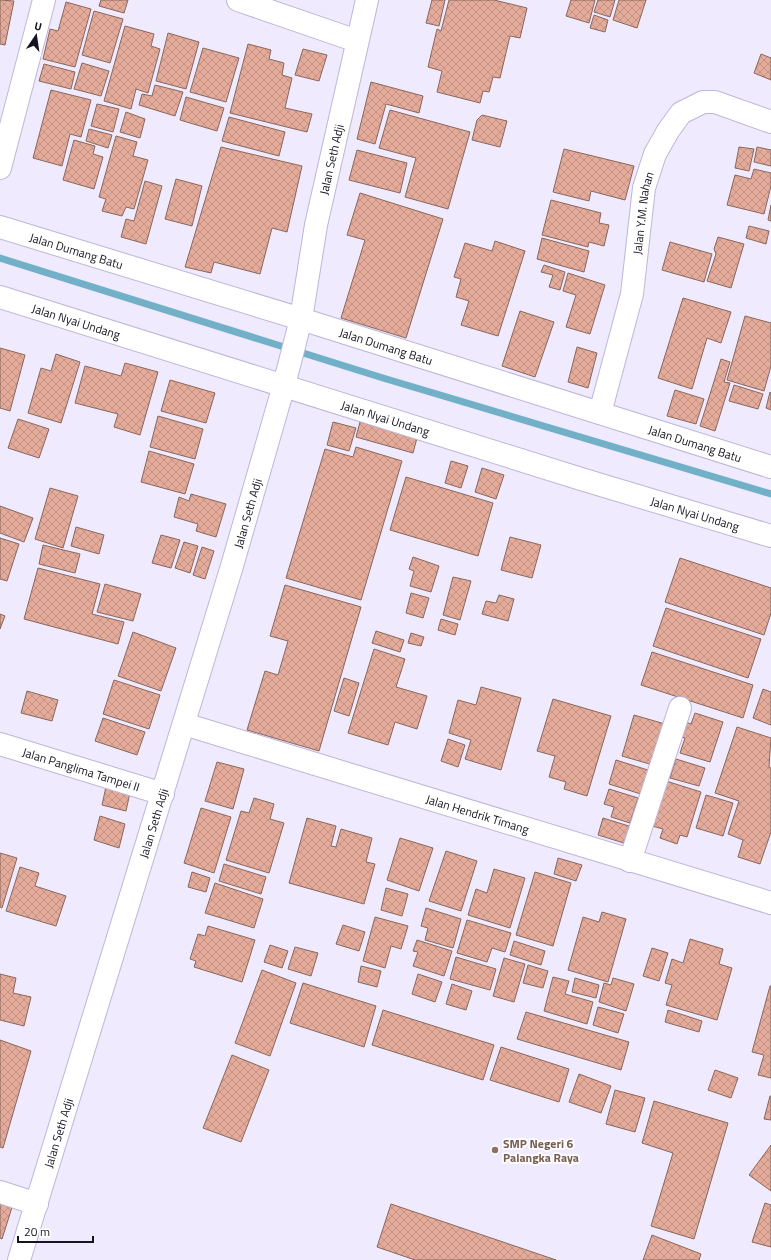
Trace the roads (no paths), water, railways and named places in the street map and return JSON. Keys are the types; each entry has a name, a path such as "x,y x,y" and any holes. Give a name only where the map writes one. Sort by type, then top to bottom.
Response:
{"street":[{"path":"0,168 44,0"},
{"path":"238,0 358,40"},
{"name":"Jalan Seth Adji","path":"19,1260 232,566 299,327 316,225 367,0"},
{"name":"Jalan Y.M. Nahan","path":"600,413 632,294 644,188 655,154 668,131 681,114 703,102 715,102 771,122"},
{"name":"Jalan Dumang Batu","path":"0,227 299,327 600,413 771,467"},
{"name":"Jalan Nyai Undang","path":"0,298 284,381 581,479 771,536"},
{"path":"630,861 680,708"},
{"name":"Jalan Hendrik Timang","path":"184,724 771,903"},
{"name":"Jalan Panglima Tampei II","path":"0,744 163,794"},
{"path":"0,1192 37,1204"}],"waterway":[{"path":"0,258 383,378 771,494"}],"place":[{"name":"SMP Negeri 6 Palangka Raya","path":"495,1150"}]}
